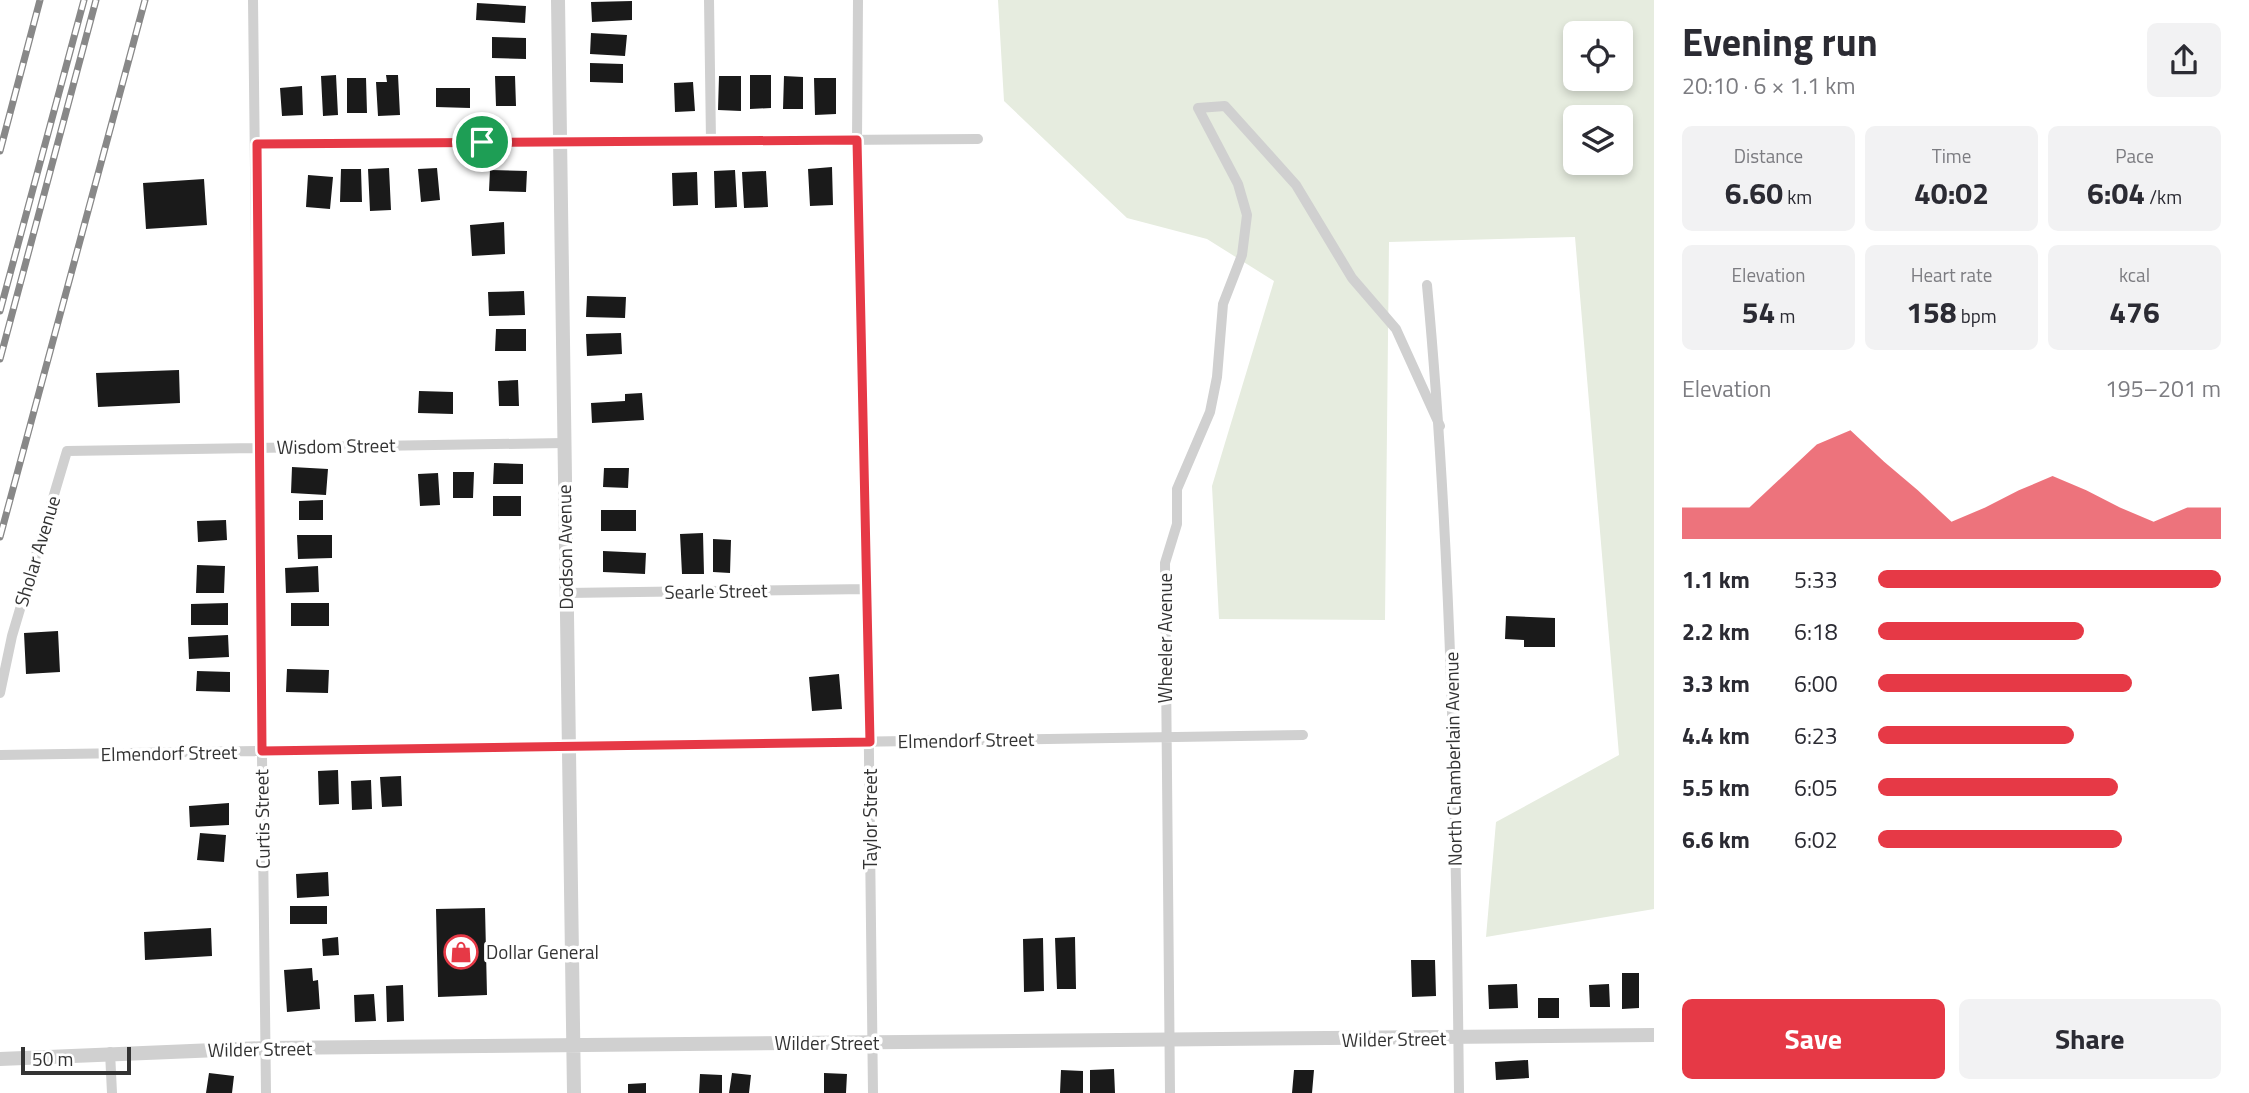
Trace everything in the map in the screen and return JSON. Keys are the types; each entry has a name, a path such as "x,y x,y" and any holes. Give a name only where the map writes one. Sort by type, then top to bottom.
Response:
{"street":[{"name":"Curtis Street","path":"253,0 257,144 265,1093"},
{"name":"Dodson Avenue","path":"558,0 573,1093"},
{"path":"709,0 711,141"},
{"name":"Taylor Street","path":"859,0 857,140 870,742 873,1093"},
{"name":"North Chamberlain Avenue","path":"1225,106 1296,184 1352,278 1396,329 1440,426"},
{"name":"Wheeler Avenue","path":"1170,1093 1165,563 1177,524 1177,489 1210,412 1217,377 1223,304 1242,255 1247,215 1238,184 1198,108 1225,106"},
{"path":"257,144 978,139"},
{"name":"North Chamberlain Avenue","path":"1427,285 1440,426 1454,727 1459,1093"},
{"name":"Wisdom Street","path":"67,451 564,443"},
{"name":"Sholar Avenue","path":"0,693 12,636 67,451"},
{"name":"Searle Street","path":"566,593 867,589"},
{"name":"Elmendorf Street","path":"0,755 1303,735"},
{"name":"Wilder Street","path":"0,1059 110,1052 265,1048 1169,1042 1654,1035"},
{"path":"110,1052 111,1093"}],"shaded area":[{"path":"998,0 1654,0 1654,909 1486,937 1496,822 1619,755 1575,237 1389,242 1385,620 1219,619 1212,486 1274,281 1207,239 1127,218 1004,101"}],"building":[{"path":"632,1 632,20 592,22 591,2"},
{"path":"477,3 526,6 525,23 476,20"},
{"path":"591,33 627,35 625,56 590,54"},
{"path":"492,37 526,38 526,59 492,58"},
{"path":"590,63 623,64 623,83 590,82"},
{"path":"336,75 338,115 323,116 321,76"},
{"path":"386,75 398,75 400,115 378,116 376,82 387,82"},
{"path":"750,75 771,75 771,108 750,109"},
{"path":"495,76 515,76 516,106 496,106"},
{"path":"719,76 741,76 741,111 718,110"},
{"path":"784,76 803,77 803,109 783,109"},
{"path":"347,78 366,78 367,113 347,113"},
{"path":"814,78 836,78 836,114 815,115"},
{"path":"693,82 695,111 675,112 674,83"},
{"path":"302,86 303,115 282,116 280,88"},
{"path":"436,88 470,88 470,108 436,107"},
{"path":"832,167 833,205 810,206 808,169"},
{"path":"389,168 391,210 370,211 368,169"},
{"path":"437,168 440,200 421,202 418,169"},
{"path":"341,169 361,169 362,202 340,202"},
{"path":"490,170 527,171 526,192 489,191"},
{"path":"735,170 737,207 715,208 714,171"},
{"path":"766,171 768,207 744,208 742,172"},
{"path":"697,172 698,205 673,206 672,173"},
{"path":"308,175 333,177 330,209 306,207"},
{"path":"204,179 207,225 146,229 143,183"},
{"path":"504,222 505,254 472,256 470,225"},
{"path":"524,291 525,315 489,316 488,292"},
{"path":"587,296 626,297 625,318 586,317"},
{"path":"496,329 526,329 526,351 495,351"},
{"path":"621,333 622,354 587,356 586,334"},
{"path":"179,370 180,403 98,407 96,373"},
{"path":"518,380 519,406 499,406 498,381"},
{"path":"419,391 453,392 453,414 418,413"},
{"path":"642,393 644,420 592,423 591,403 625,401 625,394"},
{"path":"494,463 523,464 523,484 493,484"},
{"path":"292,467 328,469 326,495 291,493"},
{"path":"604,468 629,468 628,488 603,487"},
{"path":"453,472 474,472 473,498 453,498"},
{"path":"438,473 440,505 420,506 418,474"},
{"path":"493,496 521,496 521,516 493,516"},
{"path":"323,500 323,520 299,520 299,501"},
{"path":"601,510 636,510 636,531 601,531"},
{"path":"226,520 227,540 198,542 197,521"},
{"path":"703,533 704,574 682,574 680,534"},
{"path":"297,535 332,535 332,558 298,559"},
{"path":"713,539 731,540 730,573 713,572"},
{"path":"603,551 646,553 645,574 603,572"},
{"path":"197,565 225,566 224,593 196,593"},
{"path":"318,566 319,592 286,593 285,568"},
{"path":"228,603 228,625 191,625 191,604"},
{"path":"291,603 329,603 329,626 291,626"},
{"path":"1506,616 1555,618 1555,647 1524,647 1524,640 1505,639"},
{"path":"58,631 60,672 26,674 24,633"},
{"path":"228,635 229,657 189,659 188,637"},
{"path":"287,669 329,670 328,693 286,692"},
{"path":"197,671 230,672 230,692 196,691"},
{"path":"839,674 842,709 812,711 809,677"},
{"path":"338,770 339,804 319,805 318,771"},
{"path":"401,776 402,806 382,807 380,777"},
{"path":"371,780 372,809 352,810 351,781"},
{"path":"229,803 229,825 190,827 189,806"},
{"path":"200,833 226,835 224,862 197,860"},
{"path":"328,872 329,896 297,898 296,874"},
{"path":"290,906 327,906 327,924 290,924"},
{"name":"Dollar General","path":"485,908 487,995 438,997 436,909"},
{"path":"211,928 212,956 145,960 144,932"},
{"path":"338,937 339,955 323,956 322,939"},
{"path":"1075,937 1076,989 1057,989 1055,938"},
{"path":"1043,938 1044,991 1024,992 1023,939"},
{"path":"1411,960 1435,960 1436,996 1412,997"},
{"path":"312,968 313,981 318,980 320,1009 287,1012 284,970"},
{"path":"1622,973 1639,973 1639,1008 1622,1009"},
{"path":"1517,984 1518,1008 1489,1009 1488,985"},
{"path":"1609,984 1610,1007 1590,1007 1589,985"},
{"path":"403,985 404,1021 387,1022 386,986"},
{"path":"374,994 376,1021 355,1022 354,995"},
{"path":"1538,998 1559,998 1559,1018 1538,1018"},
{"path":"1528,1060 1529,1078 1496,1080 1495,1062"},
{"path":"1114,1069 1115,1093 1090,1093 1090,1070"},
{"path":"1061,1070 1083,1071 1083,1093 1060,1093"},
{"path":"1294,1070 1314,1070 1312,1093 1292,1093"},
{"path":"209,1073 234,1076 232,1093 206,1093"},
{"path":"732,1073 751,1075 749,1093 729,1093"},
{"path":"824,1073 847,1074 846,1093 824,1093"},
{"path":"700,1074 722,1075 722,1093 699,1093"},
{"path":"646,1083 646,1093 628,1093 628,1084"}],"railway":[{"path":"0,151 40,0"},
{"path":"0,311 84,0"},
{"path":"0,359 96,0"},
{"path":"0,537 145,0"}],"place":[{"name":"Dollar General","path":"461,952"}],"route":[{"path":"857,140 870,742 262,751 257,144 482,142 857,140"}]}
